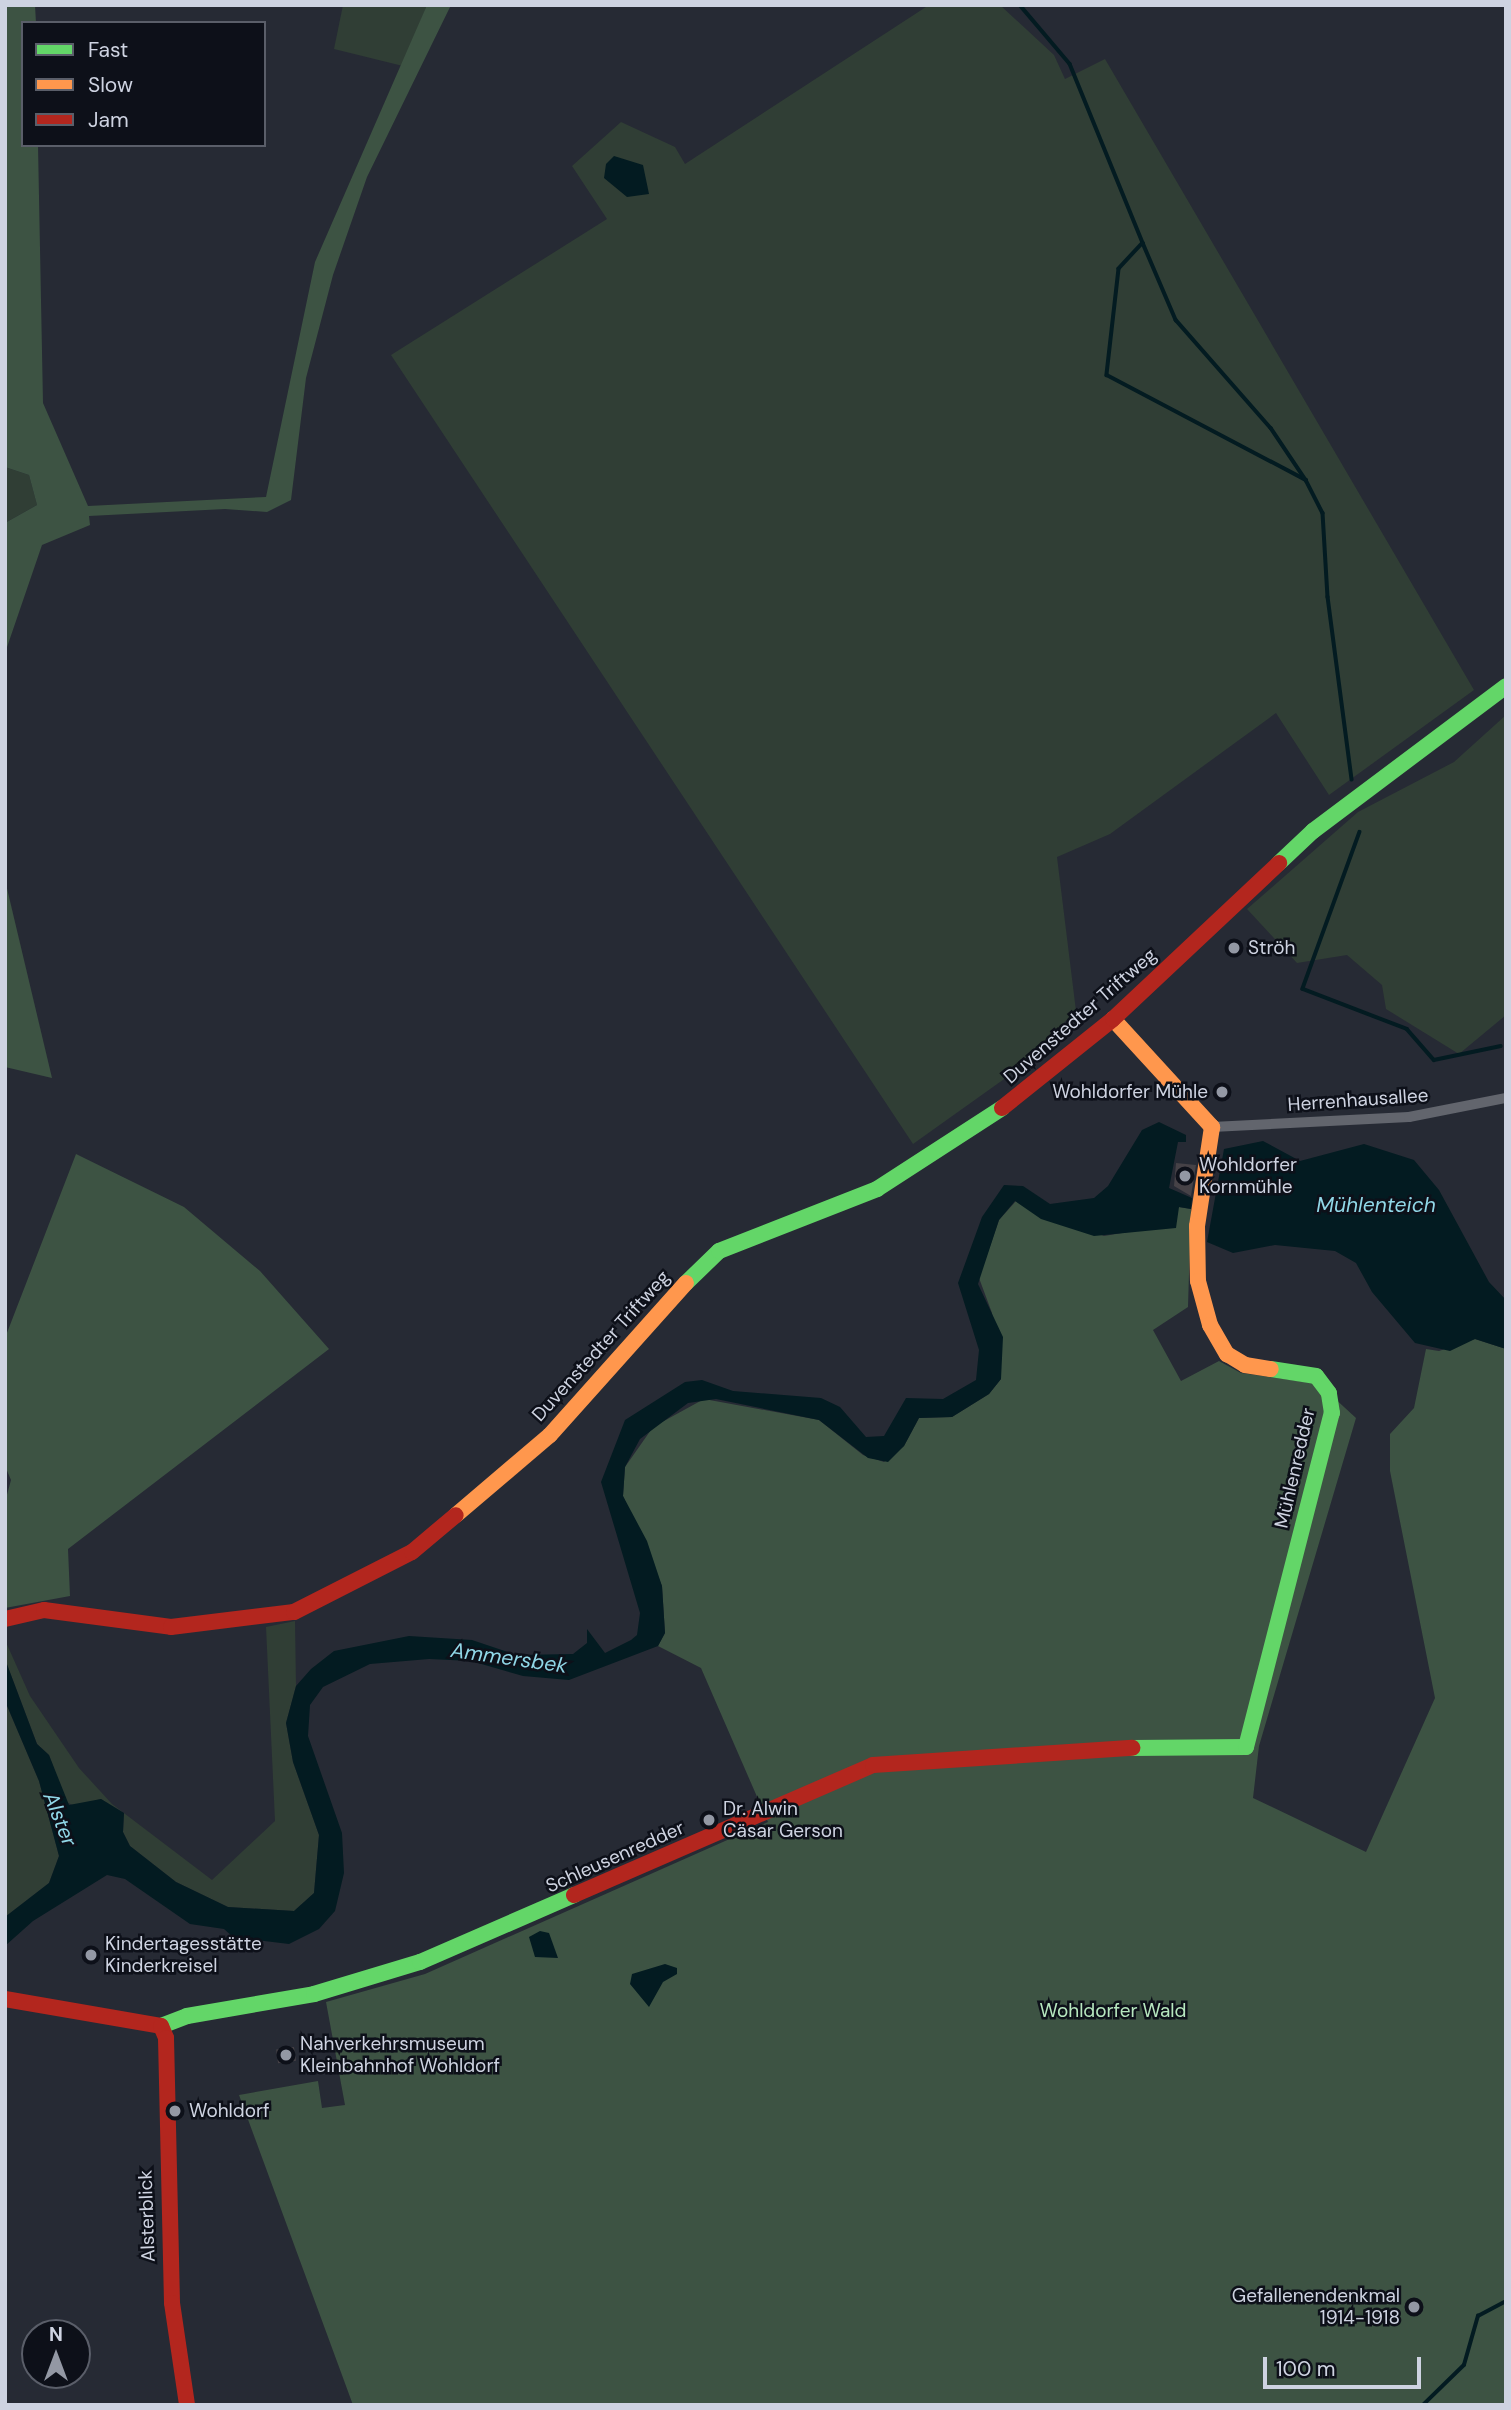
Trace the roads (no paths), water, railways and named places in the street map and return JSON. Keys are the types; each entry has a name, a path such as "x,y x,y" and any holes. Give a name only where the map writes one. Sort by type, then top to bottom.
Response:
{"street":[{"name":"Duvenstedter Triftweg","path":"10,1617 61,1610 171,1627 239,1622 294,1612 360,1583 456,1519 550,1435 644,1324 719,1251 877,1189 1024,1094 1113,1020 1312,831 1506,686"},
{"path":"1113,1020 1212,1127"},
{"name":"Herrenhausallee","path":"1212,1127 1409,1117 1506,1098"},
{"name":"Mühlenredder","path":"1212,1127 1197,1226 1198,1281 1210,1325 1227,1354 1245,1365 1316,1376 1329,1393 1332,1413 1245,1747"},
{"name":"Schleusenredder","path":"5,2000 161,2026 314,1994 420,1962 873,1765 1171,1745 1245,1747"},
{"name":"Alsterblick","path":"161,2026 166,2038 172,2303 187,2405"}],"water":[{"path":"614,156 643,165 649,194 627,197 604,178 606,164"},
{"path":"1159,1122 1186,1135 1186,1142 1178,1142 1169,1188 1192,1198 1191,1209 1179,1207 1176,1228 1094,1236 1041,1219 1015,1201 999,1220 978,1284 1003,1337 1001,1379 989,1394 952,1417 919,1418 904,1446 888,1462 868,1458 819,1420 716,1399 688,1403 640,1439 625,1467 623,1496 647,1541 662,1586 665,1633 658,1646 569,1680 523,1676 471,1661 429,1659 370,1664 323,1687 310,1705 308,1736 342,1833 344,1873 335,1911 319,1929 289,1944 233,1937 224,1929 190,1924 125,1879 107,1875 33,1921 5,1946 5,1917 49,1883 59,1856 39,1781 5,1701 5,1659 37,1744 49,1755 69,1805 101,1799 124,1813 123,1832 130,1846 176,1882 228,1907 294,1911 314,1893 319,1835 293,1762 286,1723 296,1686 311,1669 334,1651 409,1636 472,1640 517,1655 573,1654 587,1643 587,1629 605,1653 631,1640 637,1635 640,1613 601,1482 625,1420 685,1382 702,1380 733,1391 821,1398 840,1407 866,1437 884,1436 906,1398 943,1399 976,1380 979,1350 958,1283 982,1217 1004,1185 1023,1186 1050,1204 1094,1198 1108,1186 1142,1130"},
{"name":"Mühlenteich","path":"1263,1141 1300,1161 1364,1144 1414,1160 1439,1190 1489,1282 1506,1300 1506,1349 1475,1339 1450,1351 1415,1343 1372,1292 1356,1263 1335,1251 1275,1245 1233,1253 1207,1242 1224,1149"},
{"path":"540,1931 549,1933 558,1958 535,1957 529,1937"},
{"path":"665,1964 677,1968 677,1974 663,1982 649,2007 630,1984 632,1974"}],"waterway":[{"path":"1020,5 1070,64 1143,243 1119,269 1107,375 1306,480 1323,513 1328,597 1352,779"},
{"path":"1143,243 1176,320 1271,428 1306,480"},
{"path":"1360,832 1303,989 1407,1029 1434,1060 1501,1046"},
{"path":"1423,2405 1464,2365 1478,2316 1506,2301"}],"place":[{"name":"Ströh","path":"1234,948"},
{"name":"Wohldorfer Mühle","path":"1222,1092"},
{"name":"Wohldorfer Kornmühle","path":"1185,1176"},
{"name":"Dr. Alwin Cäsar Gerson","path":"709,1820"},
{"name":"Kindertagesstätte Kinderkreisel","path":"91,1955"},
{"name":"Nahverkehrsmuseum Kleinbahnhof Wohldorf","path":"286,2055"},
{"name":"Wohldorf","path":"175,2111"},
{"name":"Gefallenendenkmal 1914-1918","path":"1414,2307"}],"water label":[{"name":"Ammersbek","path":"509,1658"},
{"name":"Alster","path":"60,1819"}],"park label":[{"name":"Wohldorfer Wald","path":"1113,2011"}]}
